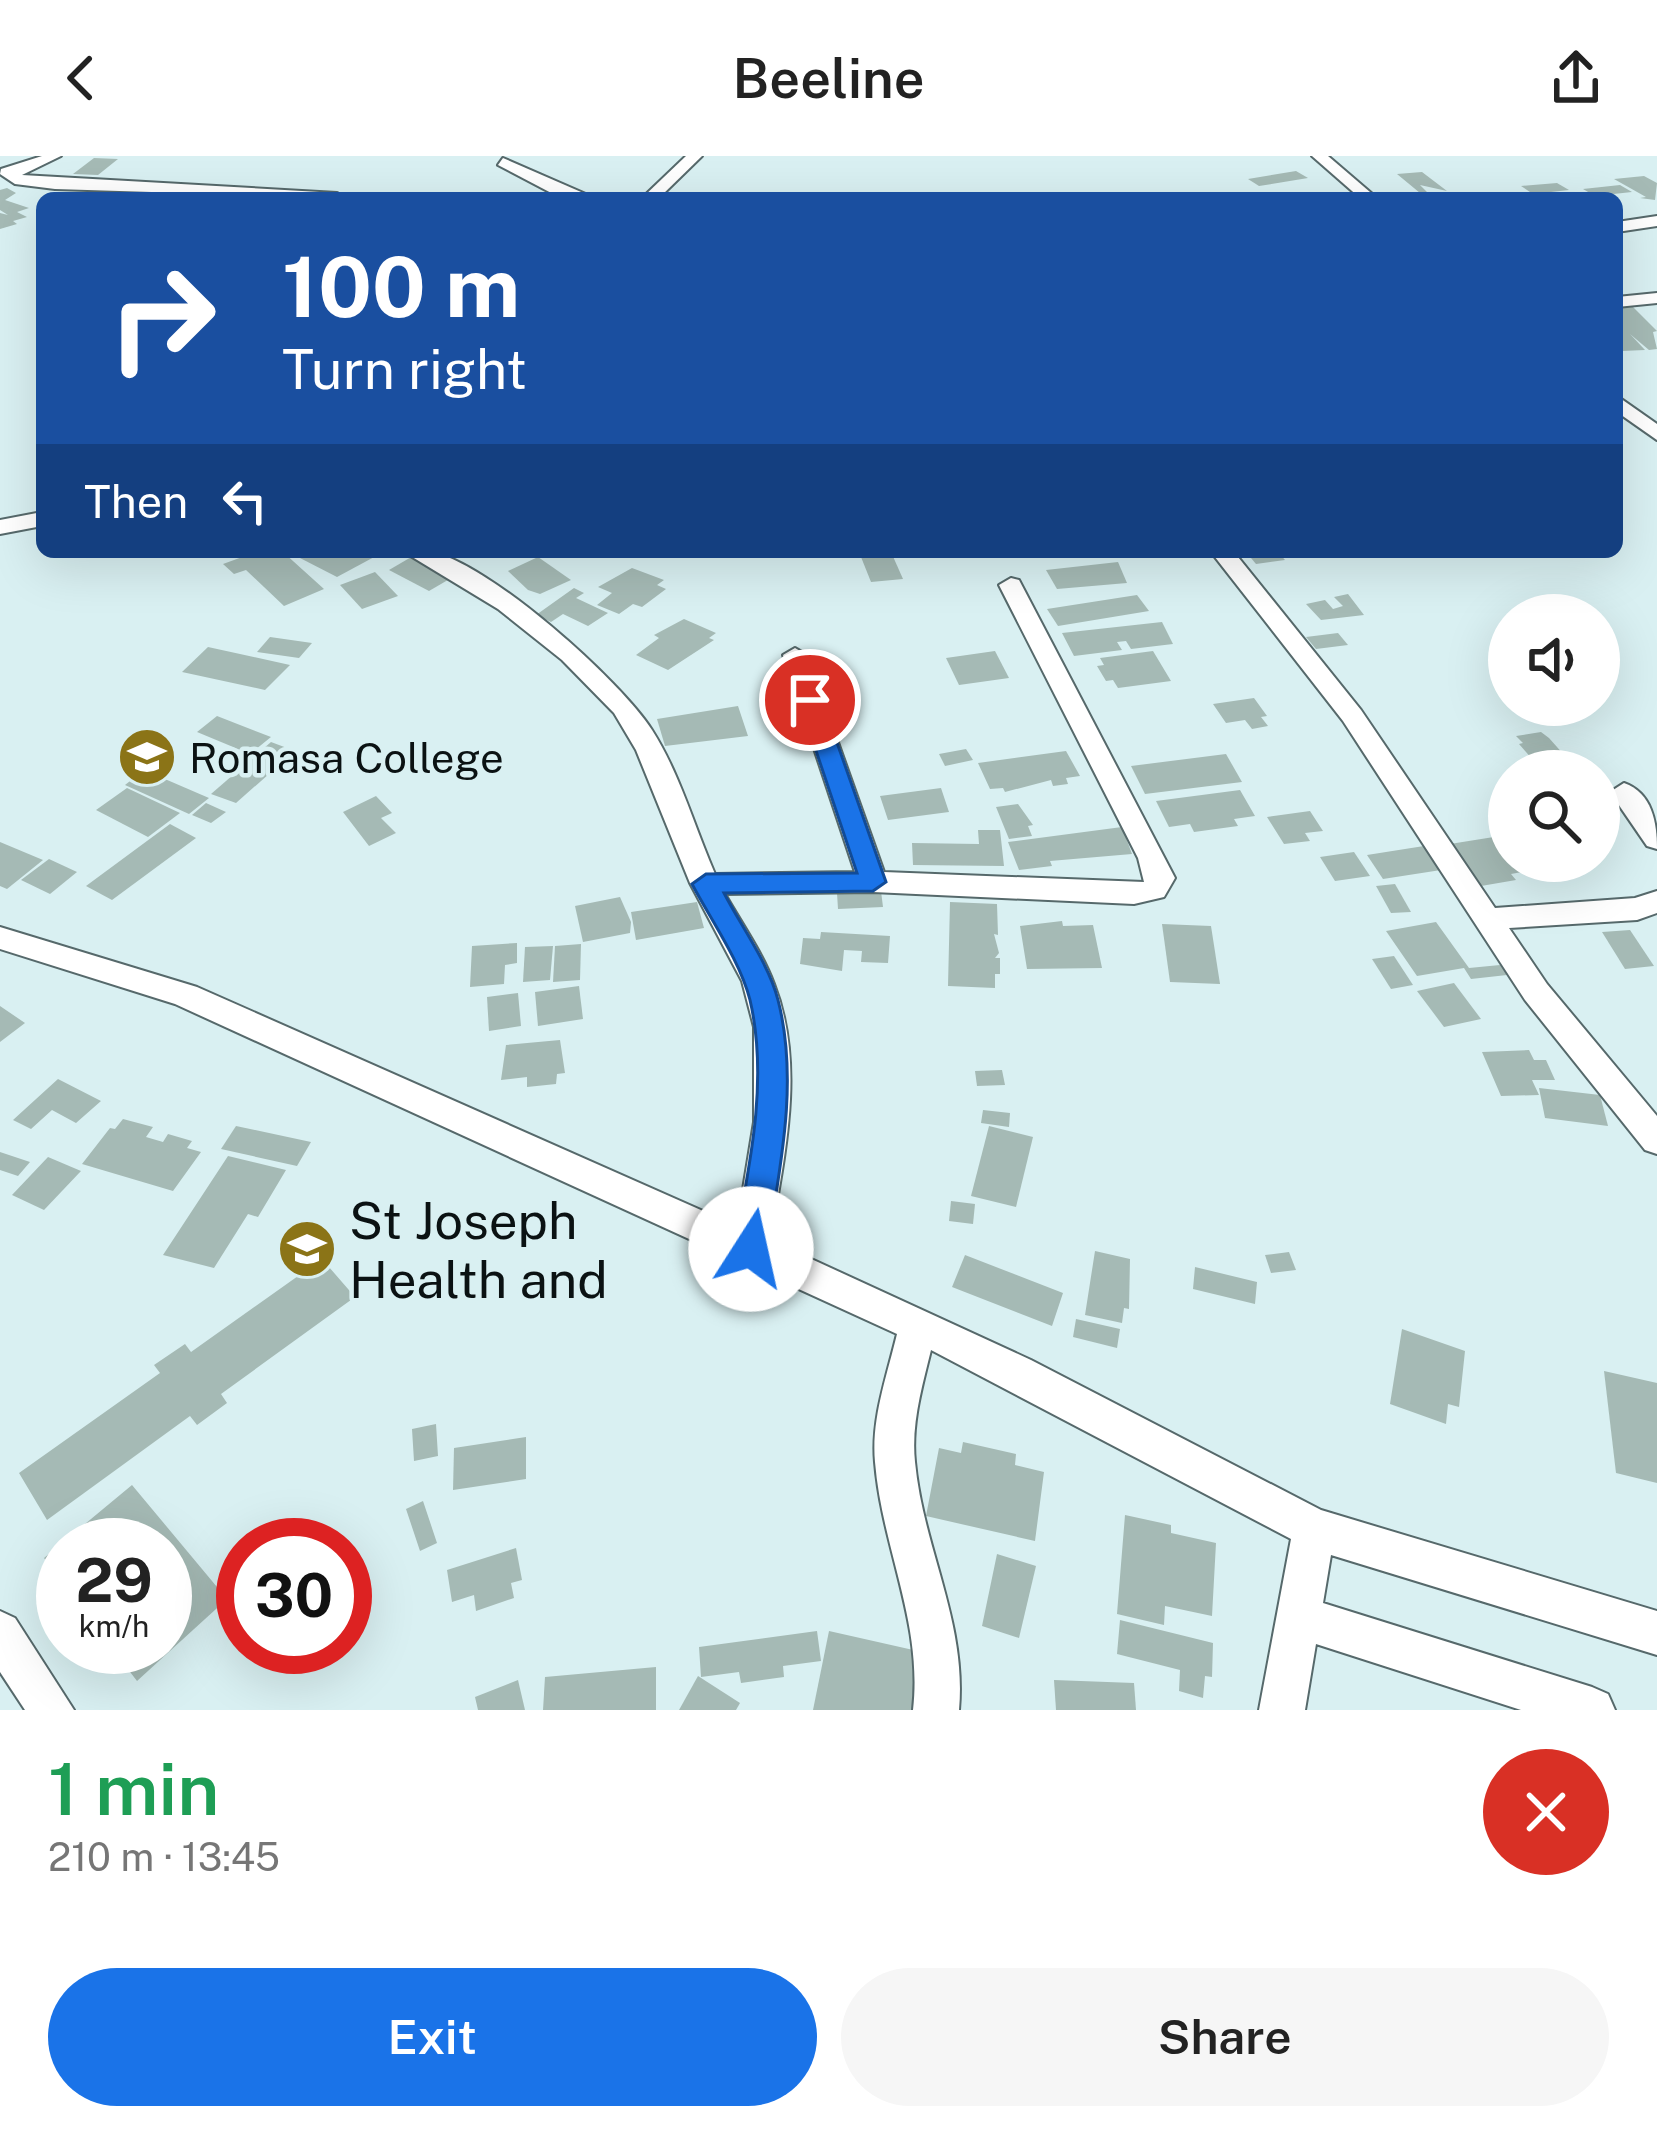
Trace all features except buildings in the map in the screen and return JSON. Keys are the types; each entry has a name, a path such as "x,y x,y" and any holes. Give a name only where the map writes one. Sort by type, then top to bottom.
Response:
{"street":[{"path":"5,172 25,170 54,156"},
{"path":"656,192 695,156"},
{"path":"1319,156 1362,192"},
{"path":"503,162 560,192"},
{"path":"5,172 20,181 208,192"},
{"path":"1623,226 1657,221"},
{"path":"1623,301 1657,298"},
{"path":"1623,407 1650,429"},
{"path":"0,527 36,520"},
{"path":"426,558 489,592 603,685 640,731 706,884 764,997 772,1057 768,1147 751,1249"},
{"path":"1227,558 1352,716 1536,992 1657,1139"},
{"path":"706,884 873,882 1154,890 1161,878 1011,585"},
{"path":"795,655 873,882"},
{"path":"1624,792 1657,839"},
{"path":"1487,919 1637,909 1657,902"},
{"path":"0,938 186,995 751,1249 1017,1373 1314,1529 1657,1633"},
{"path":"916,1328 898,1414 894,1462 912,1553 939,1640 936,1710"},
{"path":"1282,1710 1314,1529"},
{"path":"1299,1617 1592,1710"},
{"path":"0,1633 51,1710"}],"place":[{"name":"Romasa College","path":"147,757"},
{"name":"St Joseph Health and","path":"307,1249"}],"route":[{"path":"751,1249 768,1147 772,1057 764,997 706,884 873,882 810,700"}]}
